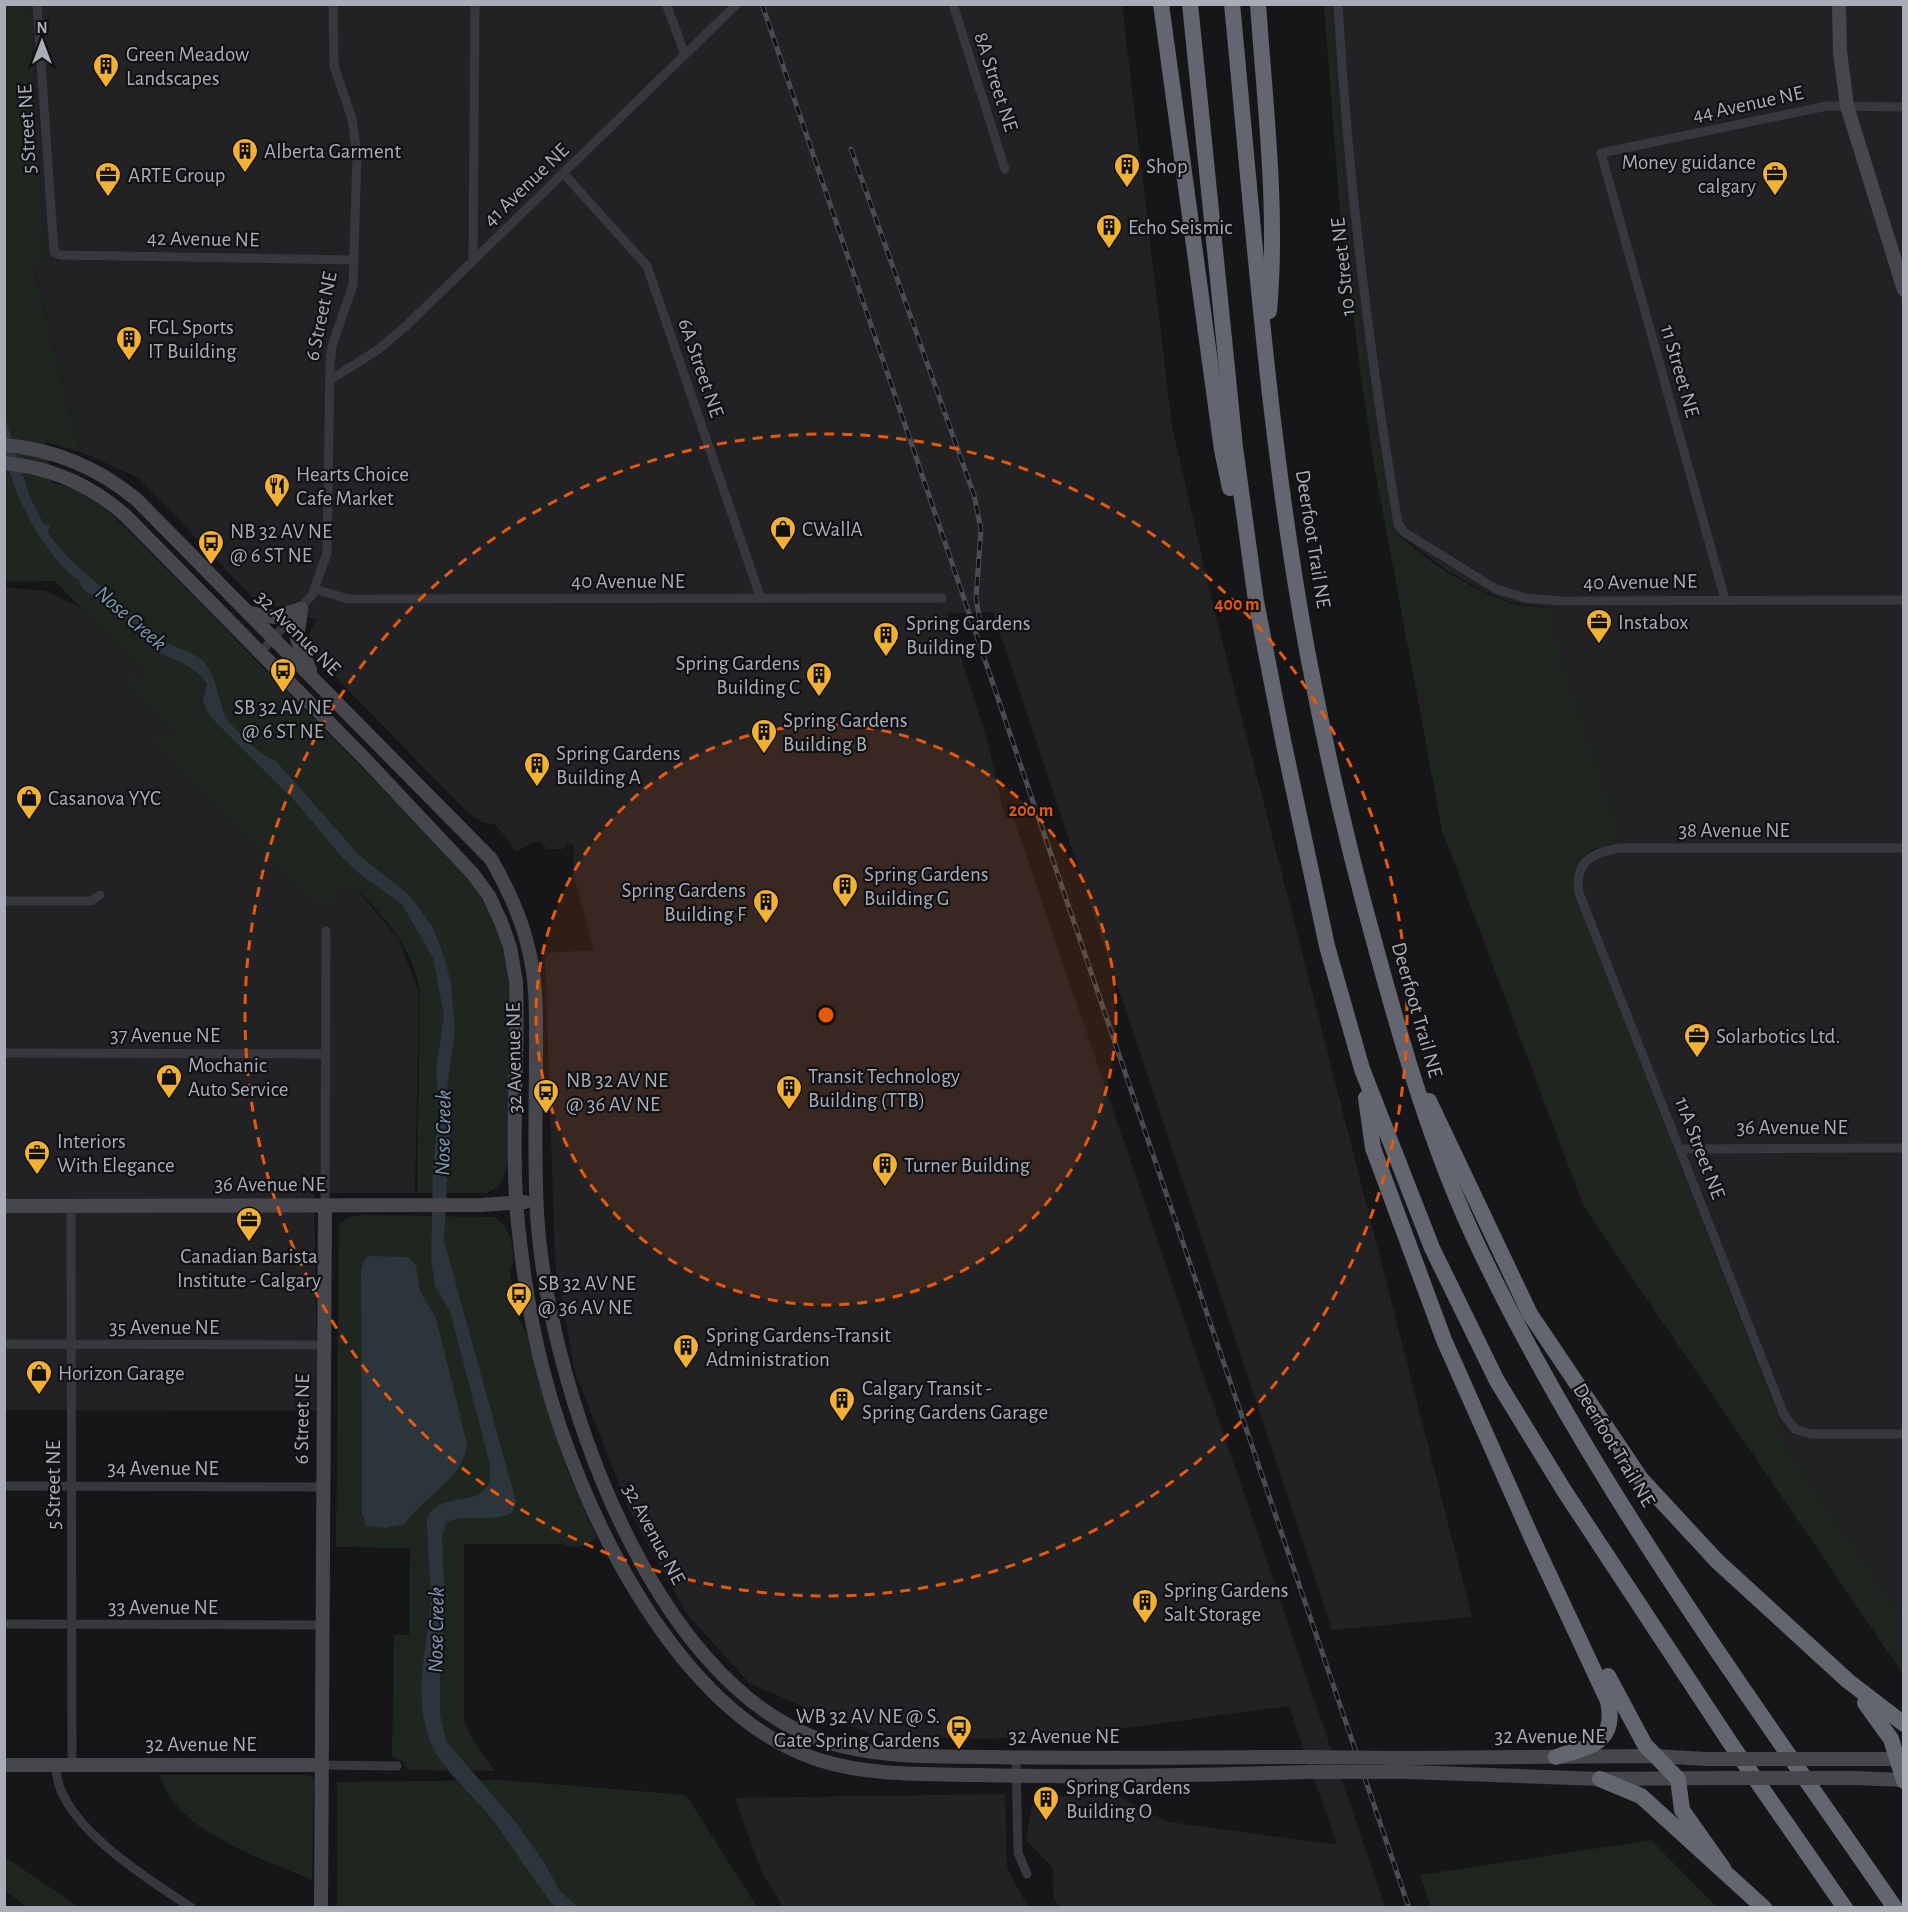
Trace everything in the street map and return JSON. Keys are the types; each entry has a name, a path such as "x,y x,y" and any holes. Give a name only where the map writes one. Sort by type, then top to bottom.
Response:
{"highway":[{"path":"1190,4 1235,447 1256,601"},
{"name":"Deerfoot Trail NE","path":"1232,4 1279,464 1309,659 1347,842 1407,1061 1435,1142 1476,1242 1532,1352 1618,1498 1895,1908"},
{"path":"1258,4 1271,194 1272,277 1266,351"},
{"path":"1161,10 1222,450 1256,601 1320,912 1362,1069 1432,1248 1497,1381 1565,1492 1729,1741 1845,1908"},
{"path":"1407,1061 1442,1125 1530,1314 1641,1479 1717,1561 1848,1681 1904,1724"},
{"path":"1362,1069 1373,1148 1444,1340 1531,1536 1608,1701 1611,1725 1599,1742 1556,1757"},
{"path":"1531,1536 1645,1745 1678,1779 1682,1810 1723,1868"},
{"path":"1848,1681 1883,1725 1891,1739 1900,1759 1903,1780"},
{"path":"1600,1779 1641,1796 1723,1868 1764,1908"}],"main road":[{"path":"1839,4 1840,52 1847,106 1904,290"},
{"name":"32 Avenue NE","path":"4,445 30,448 74,461 117,484 491,859 507,887 522,926 533,972 536,1201 548,1304 561,1360 595,1467 652,1580 712,1664 756,1706 786,1725 823,1741 863,1751 896,1755 1016,1758 1655,1756 1706,1759 1900,1759"},
{"name":"32 Avenue NE","path":"4,463 38,468 88,488 107,500 260,653 459,858 489,896 510,947 516,982 517,1203 531,1308 544,1373 579,1476 632,1586 699,1679 743,1720 816,1759 860,1769 898,1773 1137,1777 1309,1772 1409,1772 1600,1779 1854,1778 1903,1780"},
{"path":"248,613 274,617 301,609 297,639 315,680"},
{"name":"36 Avenue NE","path":"4,1206 481,1205 536,1201"},
{"name":"6 Street NE","path":"321,1908 320,1765 325,1205"},
{"name":"32 Avenue NE","path":"4,1765 320,1765"}],"street":[{"name":"5 Street NE","path":"37,4 54,252"},
{"name":"6 Street NE","path":"260,653 301,609 315,589 323,571 329,538 332,346 353,285 357,155 352,119 333,66 333,4"},
{"path":"473,260 475,4"},
{"path":"666,4 685,54"},
{"name":"41 Avenue NE","path":"330,380 374,352 407,325 737,4"},
{"name":"8A Street NE","path":"953,4 1005,169"},
{"name":"10 Street NE","path":"1338,4 1359,250 1376,394 1398,525"},
{"name":"44 Avenue NE","path":"1600,153 1827,106 1904,107"},
{"name":"11 Street NE","path":"1600,153 1725,599"},
{"name":"6A Street NE","path":"564,174 647,266 761,599"},
{"name":"42 Avenue NE","path":"54,252 60,255 353,260"},
{"name":"40 Avenue NE","path":"1398,525 1404,532 1496,589 1518,596 1561,601 1904,600"},
{"name":"40 Avenue NE","path":"315,589 348,599 942,598"},
{"name":"38 Avenue NE","path":"1577,877 1586,861 1599,852 1620,848 1904,848"},
{"name":"11A Street NE","path":"1577,877 1579,893 1784,1415 1795,1429 1811,1434 1904,1434"},
{"path":"4,901 91,901 100,895"},
{"name":"6 Street NE","path":"325,1205 326,931"},
{"name":"37 Avenue NE","path":"4,1053 326,1054"},
{"name":"36 Avenue NE","path":"1681,1149 1904,1148"},
{"name":"5 Street NE","path":"71,1206 72,1764"},
{"name":"35 Avenue NE","path":"4,1344 324,1345"},
{"name":"34 Avenue NE","path":"4,1486 322,1486"},
{"name":"33 Avenue NE","path":"4,1624 322,1625"},
{"path":"1016,1758 1018,1853 1028,1874"},
{"path":"56,1765 55,1780 65,1803 106,1846 192,1908"},
{"name":"32 Avenue NE","path":"320,1765 397,1766"}],"shaded area":[{"path":"4,5 30,5 45,261 33,266 81,452 46,442 52,483 83,494 127,529 451,858 480,896 500,940 510,1000 508,1159 503,1178 487,1193 417,1193 420,991 411,961 388,923 355,888 343,888 332,901 314,901 150,736 179,735 124,677 147,677 55,581 5,582"},
{"path":"30,5 1122,5 1172,426 1211,597 1472,1617 1332,1630 993,612 947,613 989,747 1005,817 1013,817 1385,1907 1060,1908 1054,1899 1052,1867 1026,1840 1032,1805 1043,1796 1120,1797 1166,1821 1337,1845 1289,1706 1076,1735 982,1739 875,1736 750,1684 687,1614 629,1509 575,1372 555,1262 545,953 594,950 573,873 574,845 567,844 563,849 547,849 540,841 529,844 517,852 496,825 482,822 466,811 314,655 308,636 317,620 254,599 139,478 81,452 33,265 45,261"},
{"path":"1324,5 1330,5 1344,178 1368,387 1394,531 1433,563 1478,589 1513,604 1554,608 1562,663 1623,839 1601,845 1586,855 1576,871 1575,894 1779,1419 1785,1447 1903,1618 1903,1674 1584,1207 1442,830 1375,470 1362,384 1340,213"},
{"path":"1330,5 1903,5 1903,1618 1785,1447 1779,1419 1575,894 1576,872 1584,857 1603,843 1623,839 1562,663 1554,608 1510,602 1486,592 1448,571 1394,531 1368,387 1344,178"},
{"path":"4,587 45,591 82,608 147,677 124,678 180,735 151,736 343,888 355,888 398,938 419,993 415,1193 314,1193 318,1411 5,1410"},
{"path":"360,1215 495,1217 504,1225 511,1239 514,1259 510,1273 519,1319 529,1338 542,1392 568,1472 597,1538 576,1547 562,1544 464,1544 464,1720 472,1739 495,1771 408,1770 402,1761 392,1757 394,1635 409,1635 410,1548 336,1547 339,1224 347,1218"},
{"path":"159,1775 308,1775 314,1779 312,1880 256,1857 200,1826 184,1814 172,1800"},
{"path":"502,1780 686,1795 757,1907 337,1907 337,1782"},
{"path":"1005,1794 1007,1868 1028,1907 783,1907 762,1873 735,1798"},
{"path":"1651,1840 1717,1907 1431,1907 1420,1875"},
{"path":"4,1857 79,1907 26,1907 5,1890"}],"water":[{"name":"Nose Creek","path":"4,415 30,497 44,525 50,524 48,532 63,552 166,643 201,658 210,670 230,723 257,750 275,760 359,855 409,895 432,926 441,948 451,982 455,1029 447,1089 450,1128 444,1241 516,1501 513,1512 504,1516 462,1518 446,1523 442,1536 445,1608 440,1659 440,1714 446,1741 514,1820 542,1859 560,1891 578,1907 555,1907 492,1819 438,1757 427,1732 424,1717 422,1671 430,1610 427,1519 431,1512 443,1503 480,1494 490,1482 490,1464 450,1312 435,1286 431,1259 433,1170 439,1110 436,1070 444,1015 433,958 402,904 361,875 342,857 296,802 210,716 203,702 207,684 202,678 186,665 159,651 116,611 84,590 79,580 54,557 32,524 15,487 5,453"},
{"path":"369,1256 409,1257 416,1266 420,1290 436,1319 467,1444 458,1468 442,1487 422,1504 405,1524 385,1528 366,1526 362,1513 361,1269 365,1259"}],"railway":[{"path":"762,4 1409,1908"},
{"path":"851,149 974,495 981,529 976,598 981,628"}],"place":[{"name":"Green Meadow Landscapes","path":"106,89"},
{"name":"Alberta Garment","path":"245,174"},
{"name":"Shop","path":"1127,189"},
{"name":"Money guidance calgary","path":"1775,197"},
{"name":"ARTE Group","path":"108,198"},
{"name":"Echo Seismic","path":"1109,250"},
{"name":"FGL Sports IT Building","path":"129,362"},
{"name":"Hearts Choice Cafe Market","path":"277,509"},
{"name":"CWallA","path":"783,552"},
{"name":"NB 32 AV NE @ 6 ST NE","path":"211,566"},
{"name":"Instabox","path":"1599,645"},
{"name":"Spring Gardens Building D","path":"886,658"},
{"name":"SB 32 AV NE @ 6 ST NE","path":"283,694"},
{"name":"Spring Gardens Building C","path":"819,698"},
{"name":"Spring Gardens Building B","path":"764,755"},
{"name":"Spring Gardens Building A","path":"537,788"},
{"name":"Casanova YYC","path":"29,821"},
{"name":"Spring Gardens Building G","path":"845,909"},
{"name":"Spring Gardens Building F","path":"766,925"},
{"name":"Solarbotics Ltd.","path":"1697,1059"},
{"name":"Mochanic Auto Service","path":"169,1100"},
{"name":"Transit Technology Building (TTB)","path":"789,1111"},
{"name":"NB 32 AV NE @ 36 AV NE","path":"546,1115"},
{"name":"Interiors With Elegance","path":"37,1176"},
{"name":"Turner Building","path":"885,1188"},
{"name":"Canadian Barista Institute - Calgary","path":"249,1243"},
{"name":"SB 32 AV NE @ 36 AV NE","path":"519,1318"},
{"name":"Spring Gardens-Transit Administration","path":"686,1370"},
{"name":"Horizon Garage","path":"39,1396"},
{"name":"Calgary Transit - Spring Gardens Garage","path":"842,1423"},
{"name":"Spring Gardens Salt Storage","path":"1145,1625"},
{"name":"WB 32 AV NE @ S. Gate Spring Gardens","path":"959,1751"},
{"name":"Spring Gardens Building O","path":"1046,1822"}]}
